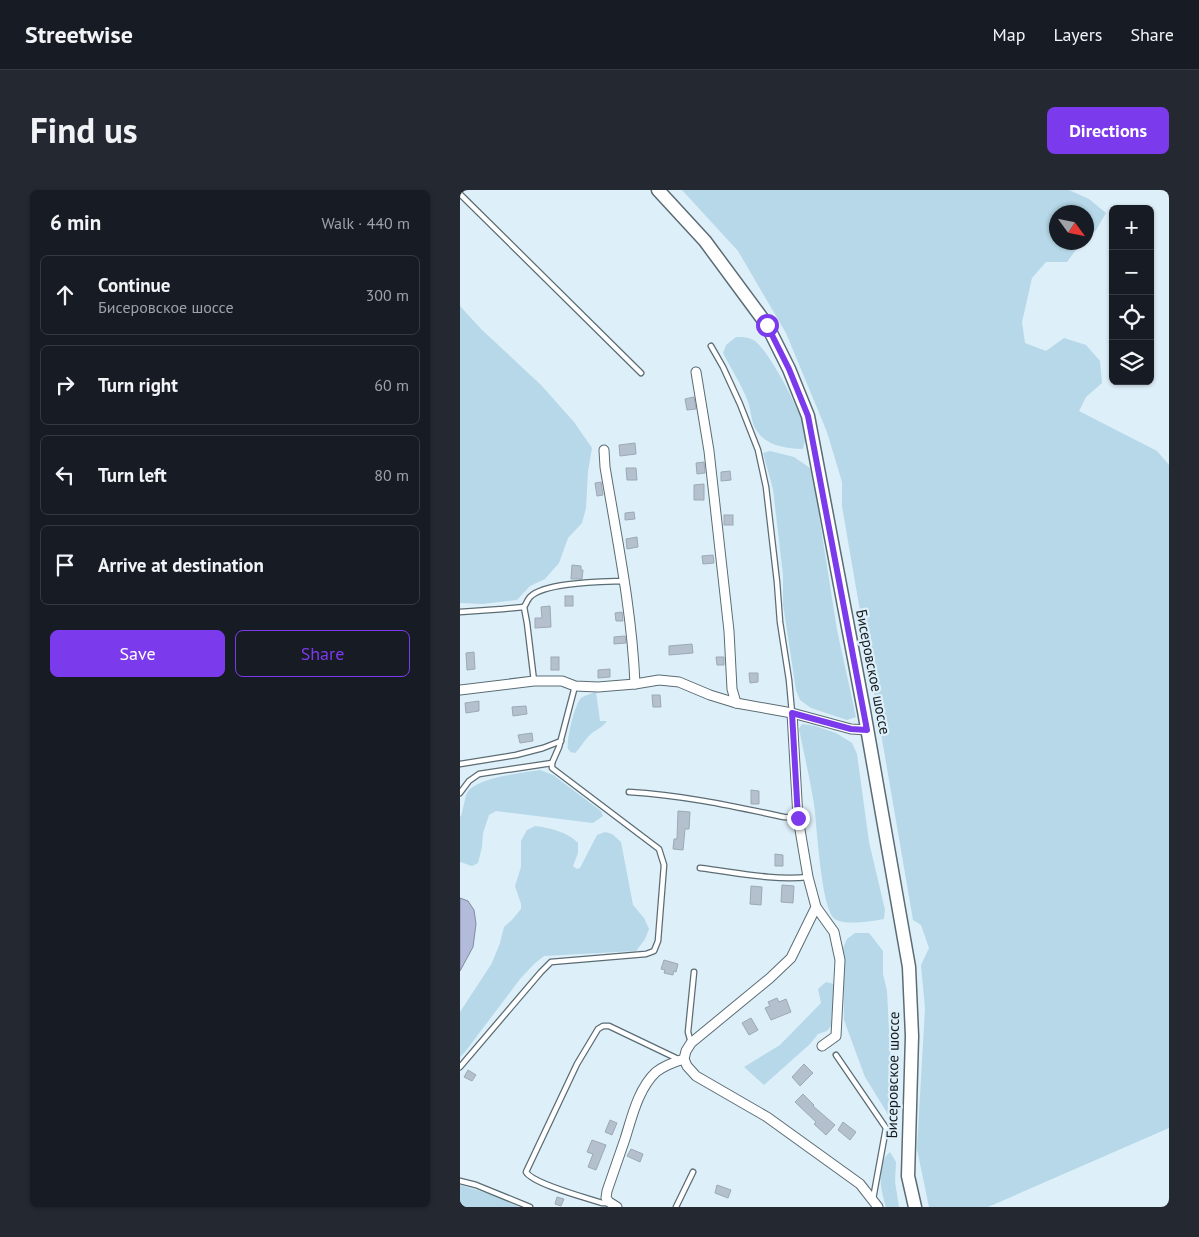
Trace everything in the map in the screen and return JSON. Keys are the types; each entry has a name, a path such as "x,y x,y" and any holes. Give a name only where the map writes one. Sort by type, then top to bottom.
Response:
{"main road":[{"name":"Бисеровское шоссе","path":"658,190 705,241 767,325 799,392 808,416 909,967 912,1036 908,1176 915,1207"}],"street":[{"path":"696,372 709,450 729,631 732,689 736,703"},
{"path":"604,450 629,615 635,684"},
{"path":"460,690 534,681 562,681 576,686 598,687 659,680 679,682 736,703 792,713 851,729 867,730"},
{"path":"792,713 798,818 808,877 816,907 834,932 840,960 836,1036 822,1046"},
{"path":"613,1205 606,1198 607,1191 643,1090 655,1074 664,1067 682,1059 691,1042 770,978 791,958 816,907"},
{"path":"682,1059 696,1076 767,1117 860,1184 875,1204"}],"lane":[{"path":"460,194 641,373"},
{"path":"711,346 723,366 758,450 766,487 780,622 792,713"},
{"path":"534,681 524,607 530,597 540,591 563,585 624,581"},
{"path":"460,612 524,607"},
{"path":"460,1067 551,962 646,954 654,951 658,940 664,865 659,849 552,768 576,686"},
{"path":"460,764 516,755 561,741"},
{"path":"460,793 469,781 479,774 552,763"},
{"path":"629,792 694,799 784,817 798,818"},
{"path":"700,868 778,877 808,877"},
{"path":"691,1042 688,1032 694,972"},
{"path":"613,1205 558,1189 532,1178 526,1172 577,1064 598,1029 603,1026 609,1026 682,1059"},
{"path":"836,1056 886,1128 875,1204"},
{"path":"676,1207 693,1172"},
{"path":"460,1181 476,1185 530,1207"}],"shaded area":[{"path":"682,190 1069,190 1089,199 1106,213 1094,232 1094,205 1049,205 1049,250 1076,250 1067,262 1046,262 1032,278 1022,322 1025,343 1046,351 1064,338 1086,345 1100,361 1102,383 1086,397 1079,411 1157,451 1169,465 1169,1128 988,1207 929,1207 917,1149 925,1008 921,965 929,948 921,925 913,920 842,506 842,482 827,432 786,333 738,251"},
{"path":"460,306 482,330 541,385 574,422 592,448 588,471 586,508 582,523 568,538 559,563 545,579 530,586 517,600 483,604 460,603"},
{"path":"736,337 744,337 755,341 777,370 804,425 806,434 803,449 776,445 764,439 755,428 746,396 723,353 726,345"},
{"path":"770,451 794,457 810,468 837,630 856,717 847,720 811,708 800,700 796,690 783,604 783,575 773,489 763,453"},
{"path":"596,692 600,721 607,721 589,736 575,753 570,752 568,749 568,738 576,707 581,698"},
{"path":"802,724 836,733 852,743 857,754 869,842 885,910 884,919 845,922 835,919 830,912 823,884 814,804 799,729"},
{"path":"540,770 553,775 601,811 603,816 593,823 496,811 489,815 483,833 478,863 472,866 460,862 460,817 467,793 480,783 490,779"},
{"path":"535,826 564,833 578,843 578,853 573,866 577,869 580,868 597,835 605,832 612,834 621,842 633,905 644,918 649,929 645,939 636,951 544,956 520,979 460,1057 460,1012 492,963 504,927 521,909 515,886 521,867 521,841 527,830"},
{"path":"460,898 468,901 474,910 476,924 473,947 460,971"},
{"path":"855,933 869,933 883,951 883,974 887,991 894,1129 886,1111 865,1077 844,1020 843,948 847,939"},
{"path":"826,982 834,984 831,1026 827,1031 818,1034 810,1044 764,1085 744,1067 780,1045 821,1003 818,989"},
{"path":"890,1152 896,1162 895,1182 899,1207 886,1207 882,1193 880,1178 882,1163"},
{"path":"460,1185 496,1196 519,1207 460,1207"}],"building":[{"path":"694,397 696,409 687,410 685,399"},
{"path":"635,443 636,454 620,456 619,445"},
{"path":"704,462 705,473 697,474 696,463"},
{"path":"626,468 636,468 637,480 627,480"},
{"path":"730,471 731,480 721,481 721,472"},
{"path":"601,482 603,495 597,496 595,483"},
{"path":"704,484 704,500 694,500 694,485"},
{"path":"634,512 635,519 625,520 625,513"},
{"path":"724,515 733,515 733,525 724,525"},
{"path":"637,537 638,547 627,549 626,539"},
{"path":"713,555 714,563 703,564 702,556"},
{"path":"572,565 581,566 581,570 583,570 582,579 571,579"},
{"path":"565,596 573,596 573,606 565,606"},
{"path":"550,606 551,627 535,628 535,618 542,618 541,607"},
{"path":"622,612 623,621 616,621 615,613"},
{"path":"625,636 626,643 614,644 614,637"},
{"path":"692,644 693,653 669,655 669,646"},
{"path":"474,652 475,669 467,670 466,653"},
{"path":"551,657 559,657 559,670 551,670"},
{"path":"716,657 724,657 724,665 717,665"},
{"path":"610,669 610,677 598,678 598,670"},
{"path":"749,673 758,673 758,682 750,683"},
{"path":"652,695 660,695 661,707 653,707"},
{"path":"479,701 479,711 466,713 465,703"},
{"path":"526,706 527,714 513,716 512,707"},
{"path":"532,733 533,741 520,743 518,735"},
{"path":"751,790 759,791 759,804 751,804"},
{"path":"678,811 690,812 689,829 685,829 683,850 673,849 674,839 677,839"},
{"path":"775,854 783,855 783,866 775,866"},
{"path":"782,885 794,886 793,903 781,902"},
{"path":"751,886 762,887 761,905 750,904"},
{"path":"664,960 678,964 673,975 664,973 665,970 661,969"},
{"path":"777,998 779,1002 786,999 791,1012 771,1020 765,1008 770,1006 768,1002"},
{"path":"751,1018 758,1030 749,1035 742,1023"},
{"path":"804,1064 813,1073 800,1086 792,1077"},
{"path":"468,1070 476,1075 472,1081 464,1077"},
{"path":"803,1094 813,1106 835,1125 826,1135 814,1124 816,1122 795,1102"},
{"path":"610,1120 617,1123 612,1135 605,1132"},
{"path":"843,1122 856,1132 850,1140 838,1130"},
{"path":"592,1140 606,1145 596,1170 588,1167 593,1154 587,1152"},
{"path":"631,1149 643,1154 640,1162 627,1156"},
{"path":"717,1185 731,1190 728,1198 715,1193"},
{"path":"557,1197 564,1199 561,1206 555,1204"}],"route":[{"path":"767,325 789,369 808,416 867,730 851,729 792,713 798,818"}]}
